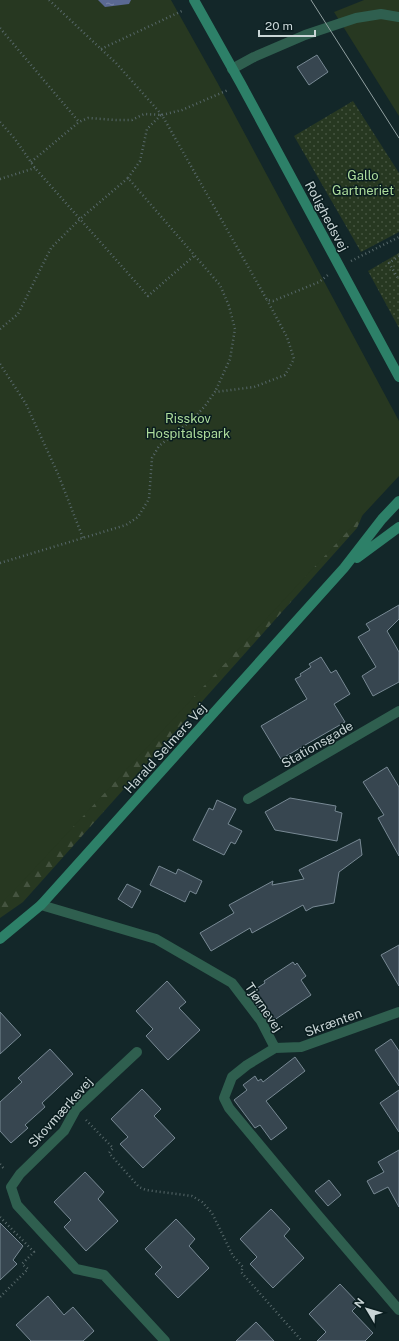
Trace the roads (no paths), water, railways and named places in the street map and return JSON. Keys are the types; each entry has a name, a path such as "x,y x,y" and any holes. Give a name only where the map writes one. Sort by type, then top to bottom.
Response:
{"street":[{"name":"Rolighedsvej","path":"195,2 399,376"},
{"path":"232,69 254,57 305,35 356,18 381,14 399,17"},
{"name":"Harald Selmers Vej","path":"0,939 41,905 344,568 382,519 399,501"},
{"name":"Harald Selmers Vej","path":"344,568 399,527"},
{"name":"Stationsgade","path":"248,799 399,711"},
{"name":"Tjørnevej","path":"41,905 156,939 232,983 261,1021 275,1048 247,1065 232,1077 224,1098 230,1108 312,1208 399,1310"},
{"name":"Skrænten","path":"275,1048 301,1047 399,1012"},
{"name":"Skovmærkevej","path":"137,1052 76,1109 64,1131 20,1174 11,1187 18,1205 76,1269 104,1275 165,1341"}],"water":[{"path":"98,0 131,0 129,4 105,7"}],"tram line":[{"path":"311,0 399,138"}],"park label":[{"name":"Gallo Gartneriet","path":"363,182"},
{"name":"Risskov Hospitalspark","path":"188,426"}]}
